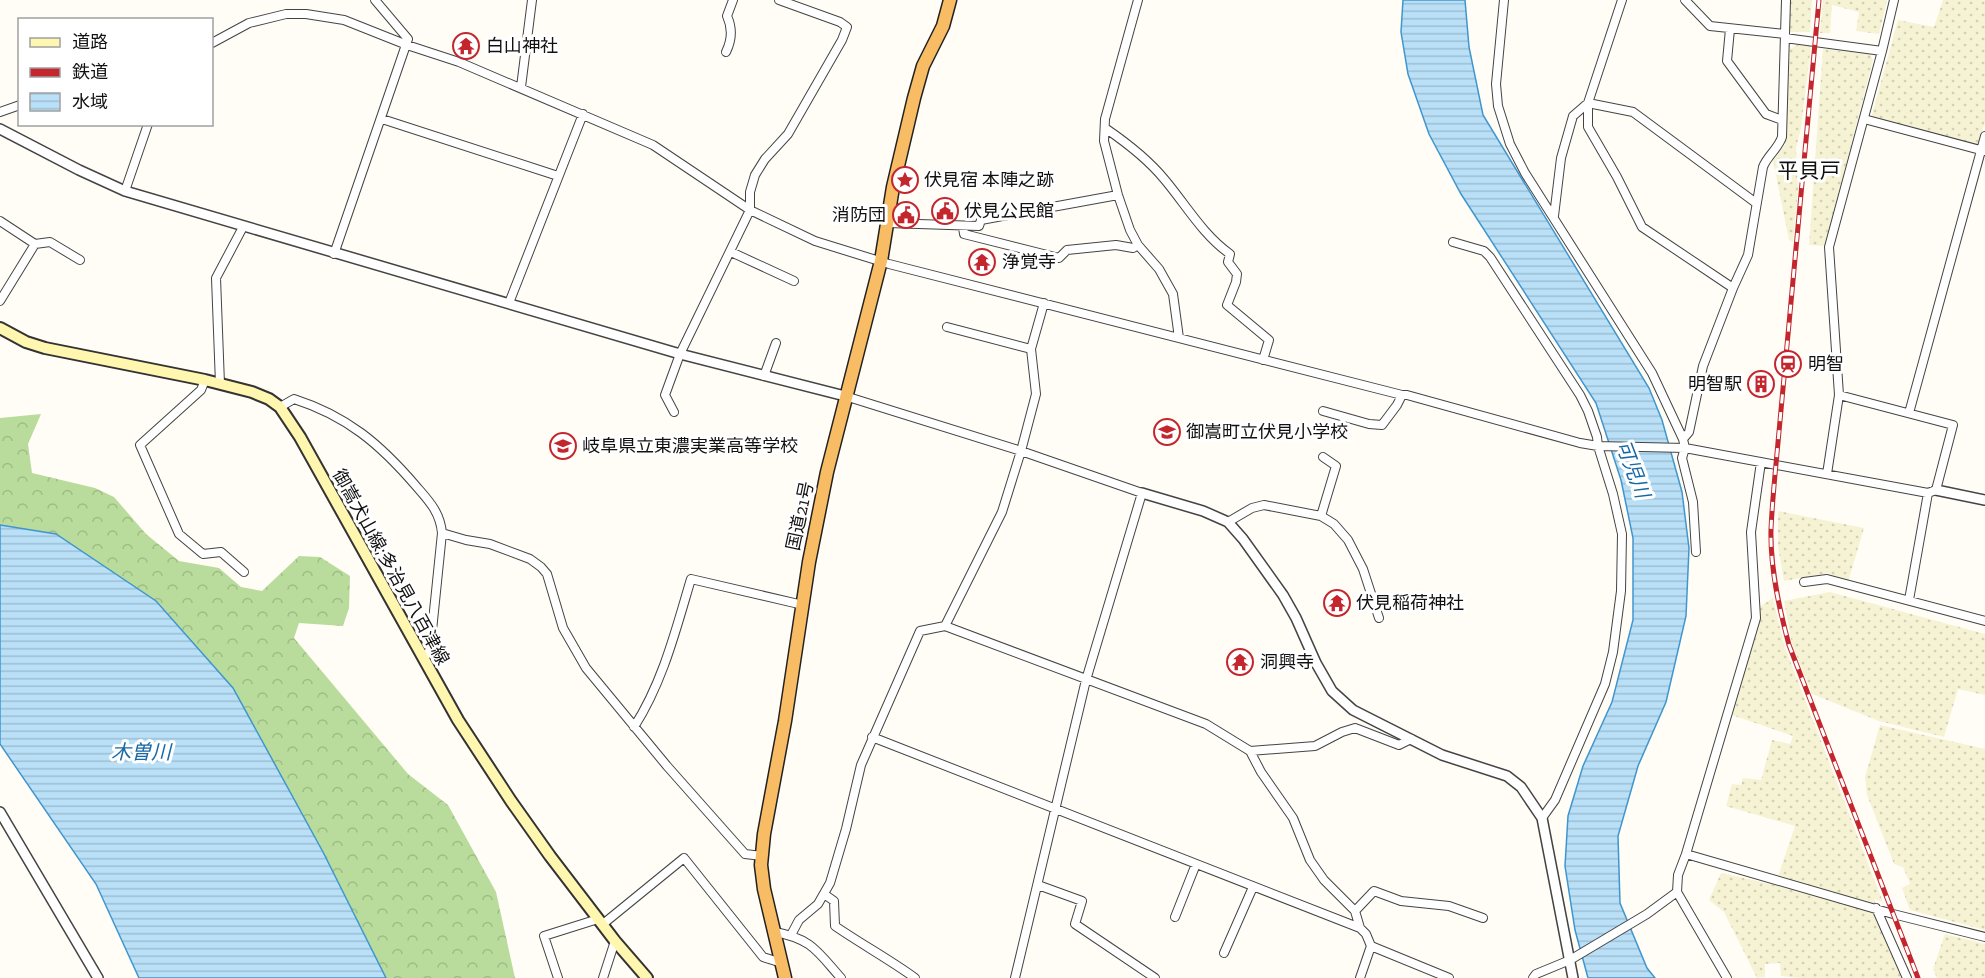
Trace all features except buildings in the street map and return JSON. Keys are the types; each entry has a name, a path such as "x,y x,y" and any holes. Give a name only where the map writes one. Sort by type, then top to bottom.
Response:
{"highway":[{"name":"国道21号","path":"785,978 764,889 762,856 785,721 808,562 846,396 881,261 894,187 914,98 923,66 943,26 950,0"}],"main road":[{"name":"御嵩犬山線;多治見八百津線","path":"0,328 26,342 45,348 205,380 252,392 269,399 280,407 300,437 458,720 511,801 600,921 647,978"}],"street":[{"path":"334,254 408,39 375,0"},
{"path":"521,87 532,0"},
{"path":"726,52 731,41 731,25 727,16 733,0"},
{"path":"674,412 665,395 680,354 750,210 750,192 755,175 765,159 788,134 842,40 847,27 840,22 779,0"},
{"path":"1138,0 1105,119 1104,141 1130,230 1138,245 1159,269 1173,294 1179,338"},
{"path":"1504,0 1496,84 1498,106 1510,144 1525,173 1652,373 1684,443"},
{"path":"1622,0 1588,103 1588,127 1642,226 1733,288"},
{"path":"1685,0 1710,26 1882,51"},
{"path":"1696,552 1693,502 1682,458 1684,443 1689,432 1703,366 1748,255 1756,203 1766,161 1782,137 1786,0"},
{"path":"1827,474 1839,395 1829,247 1894,0"},
{"path":"213,42 249,23 286,14 306,14 344,20 521,87 653,145 750,210 815,241 881,261 1407,395 1580,443 1598,446 1684,443 1761,462 1985,500"},
{"path":"1730,29 1727,61 1766,114 1782,120"},
{"path":"1554,216 1561,158 1573,116 1588,103"},
{"path":"1588,103 1633,112 1756,203"},
{"path":"0,112 18,106"},
{"path":"509,303 583,114"},
{"path":"382,119 558,176"},
{"path":"1864,119 1983,151"},
{"path":"125,191 147,126"},
{"path":"1105,128 1129,144 1164,178 1215,243 1230,254 1228,262 1238,274 1227,305 1269,340 1263,360"},
{"path":"0,129 125,191 680,354 846,396 1203,511 1228,522 1283,595 1332,691 1353,710 1442,754 1507,776 1521,787 1542,818 1573,978"},
{"path":"1909,412 1983,151 1985,136"},
{"path":"888,223 979,226 981,220 1118,195"},
{"path":"0,221 35,244 50,242 80,260"},
{"path":"220,384 216,279 243,227"},
{"path":"963,227 964,234 1059,258 1067,250 1116,245 1133,248 1138,245"},
{"path":"1453,242 1484,251 1490,257 1580,395 1597,437 1622,534 1621,591 1613,652 1605,684 1555,800 1542,818"},
{"path":"0,302 35,244"},
{"path":"731,252 795,281"},
{"path":"0,282 9,288"},
{"path":"945,626 1002,512 1021,451 1036,394 1032,349 1044,303"},
{"path":"947,327 1032,349"},
{"path":"764,376 776,343"},
{"path":"205,380 201,390 140,445 179,534 203,554 222,552 244,572"},
{"path":"1323,411 1369,424 1382,425 1397,405 1401,395"},
{"path":"1839,395 1953,425 1932,492 1909,600"},
{"path":"280,407 294,399 310,404 328,412 369,438 394,460 432,504 441,520 442,533 430,650 424,658"},
{"path":"1321,516 1336,466 1323,457"},
{"path":"1727,978 1677,892 1678,875 1756,618 1751,532 1761,462"},
{"path":"1015,978 1086,680 1142,493"},
{"path":"1228,522 1252,508 1264,505 1321,516 1334,524 1348,540 1363,569 1379,618"},
{"path":"442,533 490,544 530,559 541,567 547,574 563,628 586,668 704,809 745,854 762,856"},
{"path":"634,726 643,714 666,662 691,579 802,605"},
{"path":"1804,582 1827,579 1985,621"},
{"path":"791,935 799,920 818,904 830,883 861,765 920,631 945,626 1206,724 1250,751 1261,772 1293,818 1310,860 1324,880 1355,911 1360,928"},
{"path":"1250,751 1315,746 1355,728 1399,745 1411,739"},
{"path":"872,737 1360,928 1366,934 1371,946 1360,978"},
{"path":"0,813 98,978"},
{"path":"1686,854 1985,937"},
{"path":"558,978 544,936 600,921 684,858 763,957 782,963"},
{"path":"1175,917 1196,864"},
{"path":"1038,885 1082,901 1075,924 1155,978"},
{"path":"1224,953 1252,887"},
{"path":"1355,911 1374,891 1401,901 1449,906 1483,918"},
{"path":"1533,978 1536,974 1570,960 1647,914 1677,892"},
{"path":"824,894 834,901 835,926 867,949 890,960 915,978"},
{"path":"1876,908 1907,978"},
{"path":"774,932 801,938 811,945 842,978"},
{"path":"603,978 615,940"},
{"path":"1371,946 1449,978"}],"shaded area":[{"path":"1789,0 1812,0 1810,32 1788,32"},
{"path":"1823,0 1887,0 1879,34 1856,31 1859,12 1832,5 1830,33 1820,33"},
{"path":"1943,0 1985,0 1985,121 1979,145 1871,118 1898,20 1934,27"},
{"path":"1799,44 1811,46 1801,128 1796,148 1798,188 1793,242 1789,240 1773,160 1785,145 1790,49"},
{"path":"1823,49 1870,54 1873,60 1825,246 1809,245"},
{"path":"1778,511 1864,528 1848,582 1828,573 1784,581 1778,547"},
{"path":"1830,592 1985,634 1985,695 1958,689 1944,737 1879,721 1812,694 1792,644 1784,601"},
{"path":"1773,598 1784,645 1883,902 1874,899 1906,978 1781,976 1780,963 1765,964 1765,977 1757,978 1724,912 1709,900 1721,873 1775,885 1795,826 1726,806 1732,784 1741,785 1743,778 1761,780 1772,740 1790,744 1793,736 1729,714 1761,606"},
{"path":"1880,725 1985,749 1985,930 1910,910 1902,888 1910,884 1903,867 1894,864 1867,795 1865,777"},
{"path":"1945,934 1985,944 1985,978 1937,978 1933,969"}],"green space":[{"path":"41,414 28,444 32,473 95,488 114,497 146,534 179,561 219,568 241,587 262,591 299,556 320,557 350,576 349,608 343,626 299,623 294,638 408,774 448,805 496,892 515,978 386,978 323,852 233,688 156,601 56,534 0,525 0,418"}],"water":[{"name":"可児川","path":"1403,0 1465,0 1469,47 1483,115 1649,388 1662,420 1682,492 1689,548 1686,616 1666,702 1638,766 1618,836 1620,903 1647,968 1655,978 1588,978 1575,930 1565,866 1568,816 1583,766 1612,702 1633,620 1633,538 1621,480 1596,403 1461,194 1429,134 1408,74 1401,32"},
{"name":"木曽川","path":"0,525 56,534 156,601 233,688 323,852 386,978 139,978 96,884 0,744"}],"railway":[{"path":"1819,0 1774,488 1771,529 1772,558 1789,645 1918,978"}],"place":[{"name":"白山神社","path":"466,46"},
{"name":"伏見宿 本陣之跡","path":"905,180"},
{"name":"伏見公民館","path":"945,211"},
{"name":"消防団","path":"906,215"},
{"name":"浄覚寺","path":"982,262"},
{"name":"明智","path":"1788,364"},
{"name":"明智駅","path":"1761,384"},
{"name":"御嵩町立伏見小学校","path":"1167,432"},
{"name":"岐阜県立東濃実業高等学校","path":"563,446"},
{"name":"伏見稲荷神社","path":"1337,603"},
{"name":"洞興寺","path":"1240,662"}],"district":[{"name":"平貝戸","path":"1809,170"}]}
